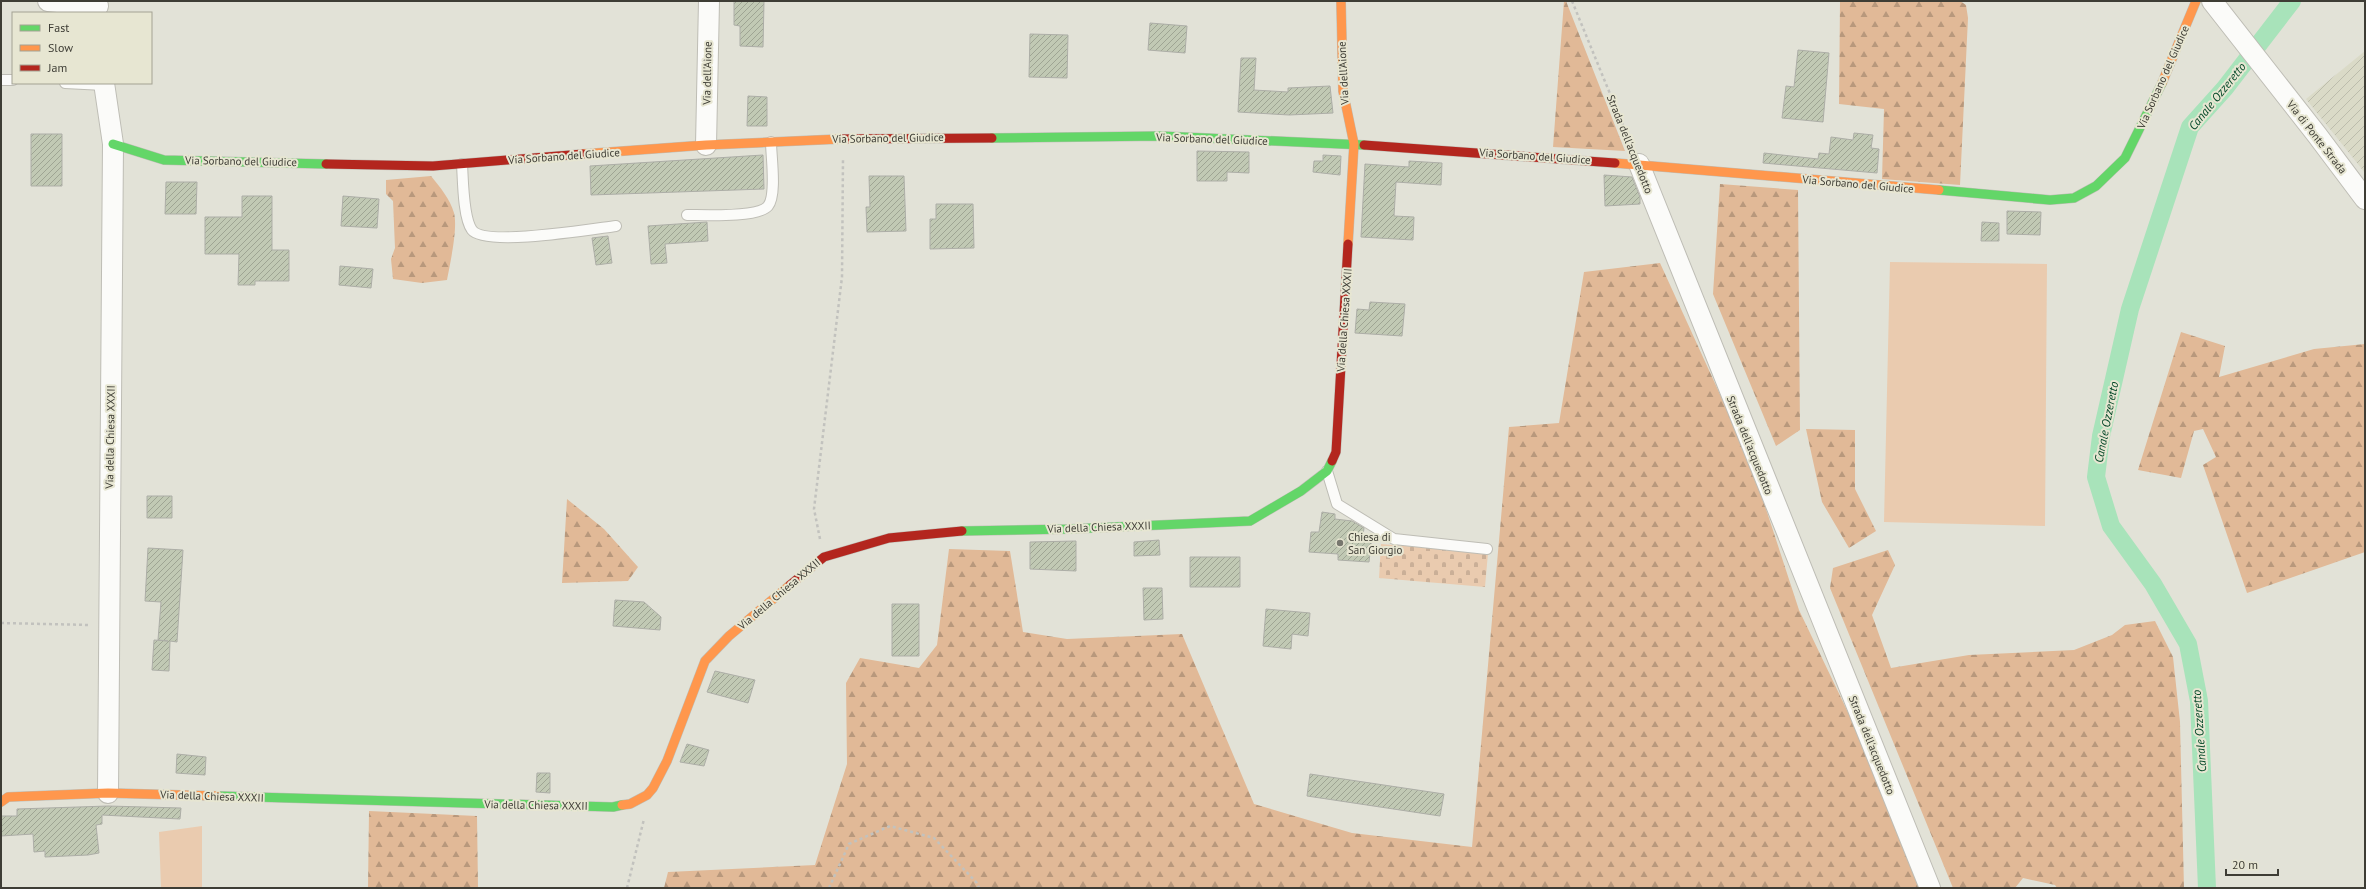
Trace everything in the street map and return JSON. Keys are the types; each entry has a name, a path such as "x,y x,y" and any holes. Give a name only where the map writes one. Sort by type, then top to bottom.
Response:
{"street":[{"path":"48,1 98,7"},
{"name":"Via dell'Aione","path":"706,146 709,1"},
{"name":"Via dell'Aione","path":"1341,1 1342,85 1348,125 1354,144"},
{"name":"Via Sorbano del Giudice","path":"112,144 164,160 433,166 771,142 844,139 1161,136 1354,144 1639,164 2050,200 2074,198 2096,186 2125,158 2162,84 2196,1"},
{"name":"Via di Ponte Strada","path":"2212,1 2365,199"},
{"name":"Via della Chiesa XXXII","path":"104,84 112,144 108,792"},
{"name":"Via della Chiesa XXXII","path":"1,802 8,797 108,792 613,807 630,804 647,795 653,788 667,762 705,661 729,636 824,557 889,538 951,531 1070,529 1250,521 1301,491 1327,471 1336,452 1354,144"},
{"name":"Strada dell'acquedotto","path":"1639,164 1930,888"}],"lane":[{"path":"1,80 12,80"},
{"path":"687,215 756,213 768,206 772,196 771,142"},
{"path":"462,164 467,218 472,230 480,236 505,239 616,226"},
{"path":"1327,471 1337,504 1394,539 1487,549"}],"path":[{"name":"Strada dell'acquedotto","path":"1572,1 1639,164"},
{"path":"824,557 814,509 842,277 844,139"},
{"path":"1,623 109,626"},
{"path":"627,888 644,819 647,795"},
{"path":"829,888 849,844 890,826 934,838 977,883 979,888"}],"shaded area":[{"path":"2365,51 2365,173 2306,99"}],"green space":[{"path":"1564,1 1566,1 1625,151 1553,147"},
{"path":"1840,1 1960,1 1966,5 1968,18 1960,185 1882,179 1884,109 1839,104"},
{"path":"431,176 447,198 454,213 455,228 452,256 447,280 422,283 393,279 391,259 395,248 393,201 386,194 386,180"},
{"path":"1720,184 1798,190 1800,430 1776,446 1713,294"},
{"path":"1890,262 2047,264 2045,526 1884,522"},
{"path":"1660,263 1750,460 1799,610 1867,752 1923,888 664,888 668,872 815,865 847,764 846,683 860,658 919,668 937,645 949,549 1010,551 1023,632 1067,639 1182,634 1254,804 1352,833 1472,847 1509,427 1559,423 1584,272"},
{"path":"2181,332 2225,346 2219,377 2314,349 2365,344 2365,552 2247,593 2203,465 2216,457 2203,429 2194,431 2181,478 2138,470"},
{"path":"1806,429 1855,430 1855,489 1876,531 1849,548 1822,502"},
{"path":"567,499 604,529 638,567 628,581 562,583"},
{"path":"1381,544 1488,553 1485,587 1379,578"},
{"path":"1888,550 1895,565 1872,615 1891,668 1969,655 2074,650 2112,635 2125,625 2155,621 2173,657 2180,722 2184,888 2057,888 2055,885 2023,878 2015,888 1953,888 1830,588 1833,568"},
{"path":"369,811 477,816 478,888 368,888"},
{"path":"202,826 202,888 161,888 159,832"}],"building":[{"path":"734,1 764,1 763,47 740,46 740,26 734,25"},
{"path":"1150,23 1187,26 1185,53 1148,50"},
{"path":"1030,34 1068,35 1067,78 1029,77"},
{"path":"1798,50 1829,53 1823,122 1782,118 1786,86 1794,87"},
{"path":"1241,58 1256,58 1254,90 1288,92 1288,88 1330,86 1333,113 1289,115 1238,112"},
{"path":"748,96 767,97 767,126 747,126"},
{"path":"1854,133 1873,135 1871,148 1879,149 1877,173 1763,163 1764,153 1818,159 1819,153 1829,154 1831,137 1853,140"},
{"path":"31,134 62,134 62,186 31,186"},
{"path":"1197,151 1249,152 1249,173 1227,172 1227,181 1197,181"},
{"path":"763,155 764,189 591,195 590,166"},
{"path":"1323,155 1341,156 1340,175 1313,172 1314,161 1323,161"},
{"path":"1409,161 1442,163 1441,185 1396,182 1394,216 1414,217 1413,240 1361,237 1365,164 1409,167"},
{"path":"1604,175 1632,177 1640,197 1640,204 1605,206"},
{"path":"869,176 904,176 906,231 867,232 866,207 870,207"},
{"path":"166,182 197,182 196,214 165,214"},
{"path":"242,196 272,196 272,250 289,250 289,281 255,281 255,285 238,285 239,254 205,254 205,217 242,217"},
{"path":"343,196 379,199 377,228 341,226"},
{"path":"936,204 973,204 974,248 930,249 930,219 936,219"},
{"path":"2007,211 2041,212 2040,235 2007,234"},
{"path":"707,222 708,241 665,244 667,263 651,264 648,226"},
{"path":"1982,222 1999,223 1999,241 1981,241"},
{"path":"608,236 612,263 596,265 592,238"},
{"path":"340,266 373,269 371,288 339,285"},
{"path":"1370,302 1405,304 1402,336 1355,333 1357,309 1369,310"},
{"path":"147,496 172,496 172,518 147,518"},
{"name":"Chiesa di San Giorgio","path":"1322,512 1335,514 1335,519 1352,521 1364,528 1363,535 1372,535 1369,562 1338,560 1338,554 1309,552 1311,532 1319,532"},
{"path":"1159,540 1160,555 1134,556 1134,542"},
{"path":"1076,541 1076,571 1030,569 1030,542"},
{"path":"148,548 183,550 177,642 170,641 169,671 152,670 154,640 168,641 158,640 161,602 145,601"},
{"path":"1190,557 1240,557 1240,587 1190,587"},
{"path":"1143,588 1162,588 1163,619 1144,620"},
{"path":"615,600 644,602 661,617 660,630 613,626"},
{"path":"892,604 919,604 919,656 892,656"},
{"path":"1266,609 1310,613 1308,636 1292,634 1291,649 1263,646"},
{"path":"715,671 755,680 748,703 707,692"},
{"path":"687,744 709,750 704,766 680,762"},
{"path":"177,754 206,757 205,775 176,773"},
{"path":"537,773 550,773 550,793 536,792"},
{"path":"1310,774 1444,794 1440,816 1307,796"},
{"path":"108,806 181,808 180,819 102,815 102,824 96,825 99,853 88,855 45,857 45,851 34,852 33,834 1,836 1,816 17,816 17,809"}],"waterway":[{"name":"Canale Ozzeretto","path":"2207,888 2199,701 2188,644 2153,584 2111,526 2096,477 2101,436 2130,309 2190,127 2225,88 2292,1"}],"traffic: fast":[{"path":"1939,190 2050,200 2074,198 2096,186 2125,158 2162,83"},
{"path":"992,138 1161,136 1364,145"},
{"path":"113,144 164,160 326,164"},
{"path":"962,531 1070,529 1250,521 1301,491 1327,471 1332,461"},
{"path":"218,796 613,807 622,805"}],"traffic: slow":[{"path":"1341,1 1343,91 1354,144 1348,244"},
{"path":"2162,83 2196,1"},
{"path":"583,154 706,145 840,139"},
{"path":"1615,163 1939,190"},
{"path":"622,805 630,804 647,795 653,788 667,761 705,661 729,636 790,585"},
{"path":"1,802 8,797 108,793 218,796"}],"traffic: jam":[{"path":"840,139 992,138"},
{"path":"1364,145 1615,163"},
{"path":"326,164 433,166 583,154"},
{"path":"1332,461 1336,452 1348,244"},
{"path":"790,585 824,557 889,538 962,531"}],"place":[{"name":"Chiesa di San Giorgio","path":"1340,543"}]}
